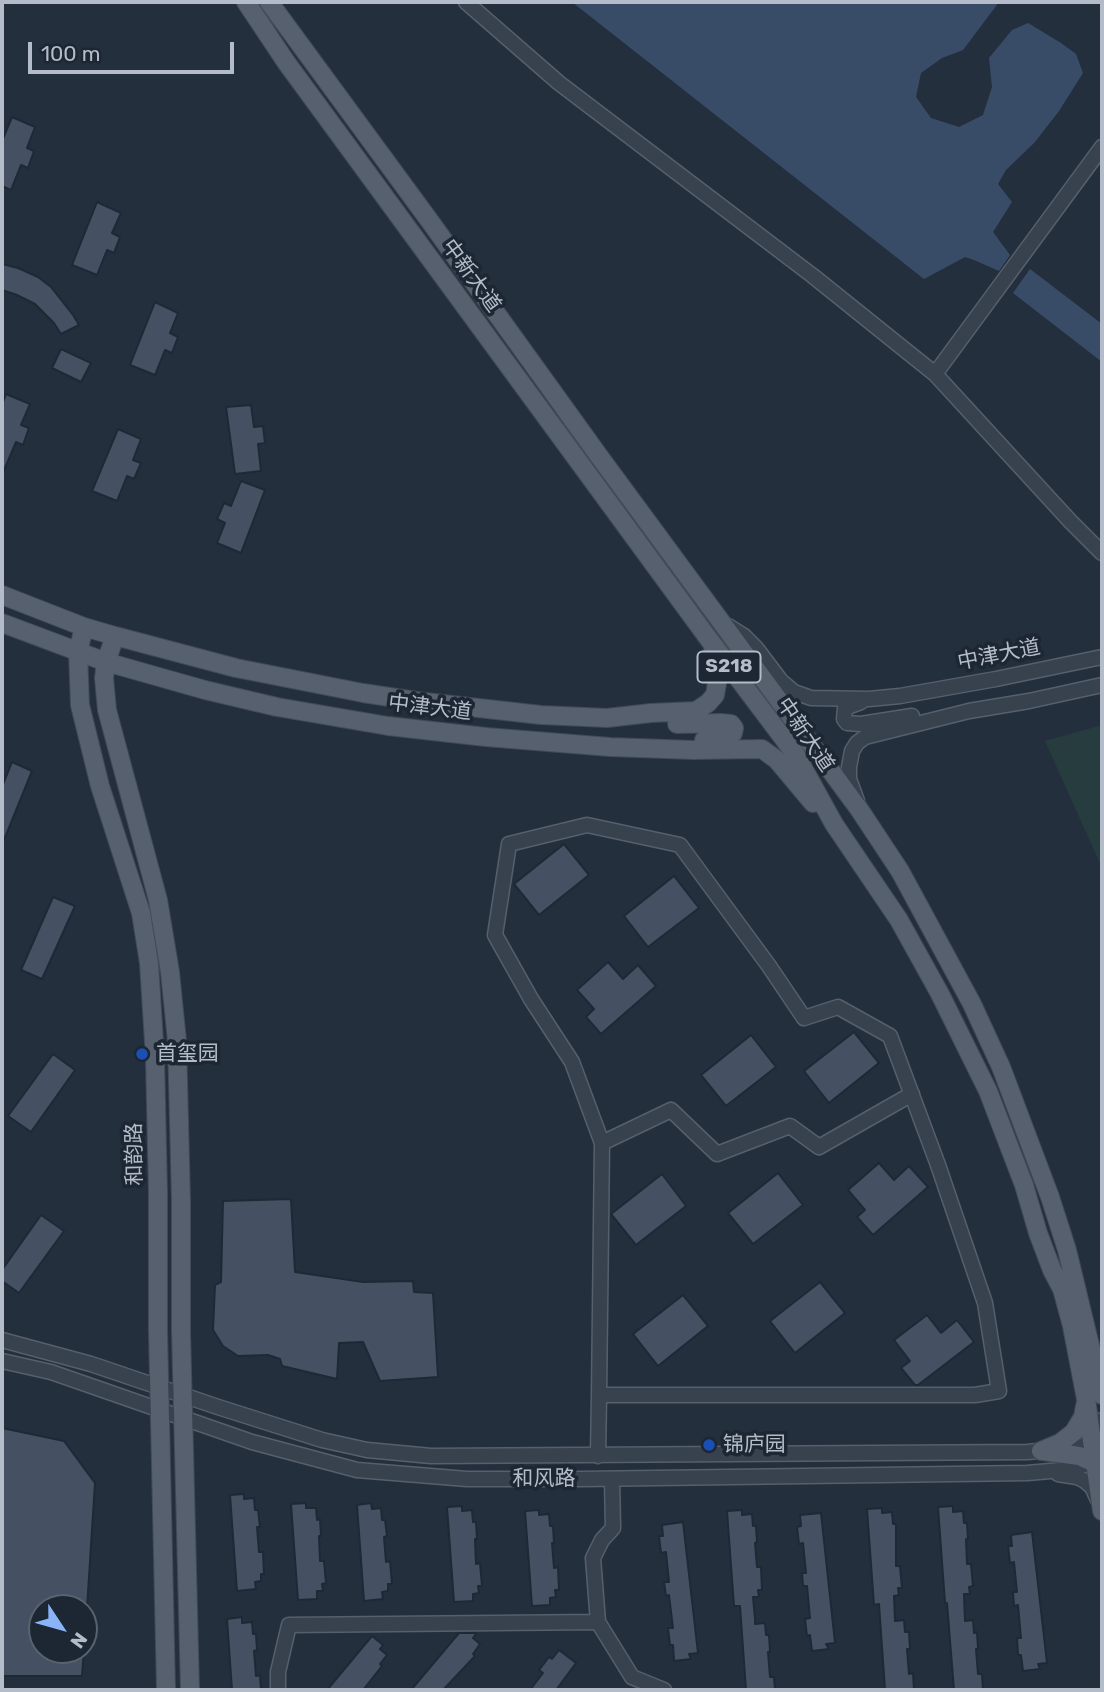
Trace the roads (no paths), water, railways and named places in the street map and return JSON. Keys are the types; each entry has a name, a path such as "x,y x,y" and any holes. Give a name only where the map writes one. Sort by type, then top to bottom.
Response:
{"main road":[{"name":"中新大道","path":"246,2 286,62 796,755 834,824 899,919 988,1091 1024,1185 1052,1270 1062,1289 1098,1396"},
{"name":"中新大道","path":"269,2 859,808 900,871 931,927 972,1004 1001,1067 1063,1237 1087,1328 1098,1396 1096,1456 1102,1510"},
{"name":"中津大道","path":"2,595 84,627 236,668 416,701 527,713 607,718 696,711 708,704 715,695 719,671 708,638"},
{"path":"40,609 56,621 80,651 100,689 158,900 170,972 177,1041 190,1690"},
{"name":"中津大道","path":"2,623 106,662 205,690 277,707 388,726 610,747 762,750 777,760 834,824"},
{"name":"和韵路","path":"84,627 80,651 80,705 100,786 141,913 149,963 156,1099 166,1690"},
{"path":"37,636 67,663 80,705"},
{"path":"107,710 104,678 106,662 115,636"},
{"path":"607,718 662,724 721,723 730,724 734,728 733,733 722,739 649,740 610,747"},
{"path":"1041,1451 1060,1443 1074,1432 1098,1396"},
{"path":"1041,1451 1096,1456"}],"street":[{"path":"466,2 559,83 813,276 935,374 1070,522 1102,552"},
{"path":"935,374 1102,147"},
{"name":"中津大道","path":"725,624 744,636 793,692 811,698 869,699 934,691 1102,657"},
{"path":"859,808 849,779 849,767 852,751 865,737 969,711 1102,685"},
{"path":"869,699 845,708 846,723 861,724 969,711"},
{"path":"598,1456 602,1143 572,1062 531,999 495,935 509,844 587,825 680,845 804,1018 838,1007 890,1036 985,1303 999,1391 975,1395 599,1395"},
{"path":"602,1143 671,1110 718,1154 790,1126 819,1147 912,1094"},
{"name":"和风路","path":"2,1340 91,1364 321,1440 367,1450 431,1456 1041,1451"},
{"name":"和风路","path":"2,1361 51,1372 252,1442 357,1470 467,1479 866,1476 1040,1472 1062,1470 1096,1456"},
{"path":"1096,1456 1102,1420"},
{"path":"1040,1472 1068,1475 1085,1481 1092,1487 1102,1510"},
{"path":"612,1479 613,1528 602,1540 593,1558 598,1622 632,1677 664,1690"},
{"path":"278,1690 278,1672 289,1625 598,1622"}],"water":[{"path":"572,2 999,2 963,50 942,58 921,73 916,97 931,118 959,127 983,115 992,87 989,58 1012,30 1028,23 1076,54 1083,73 1059,111 1035,142 1006,170 998,184 1012,202 993,232 1010,255 999,271 965,257 924,279"},
{"path":"1030,269 1102,324 1102,362 1013,293"}],"place":[{"name":"首玺园","path":"142,1054"},
{"name":"锦庐园","path":"709,1445"}]}
